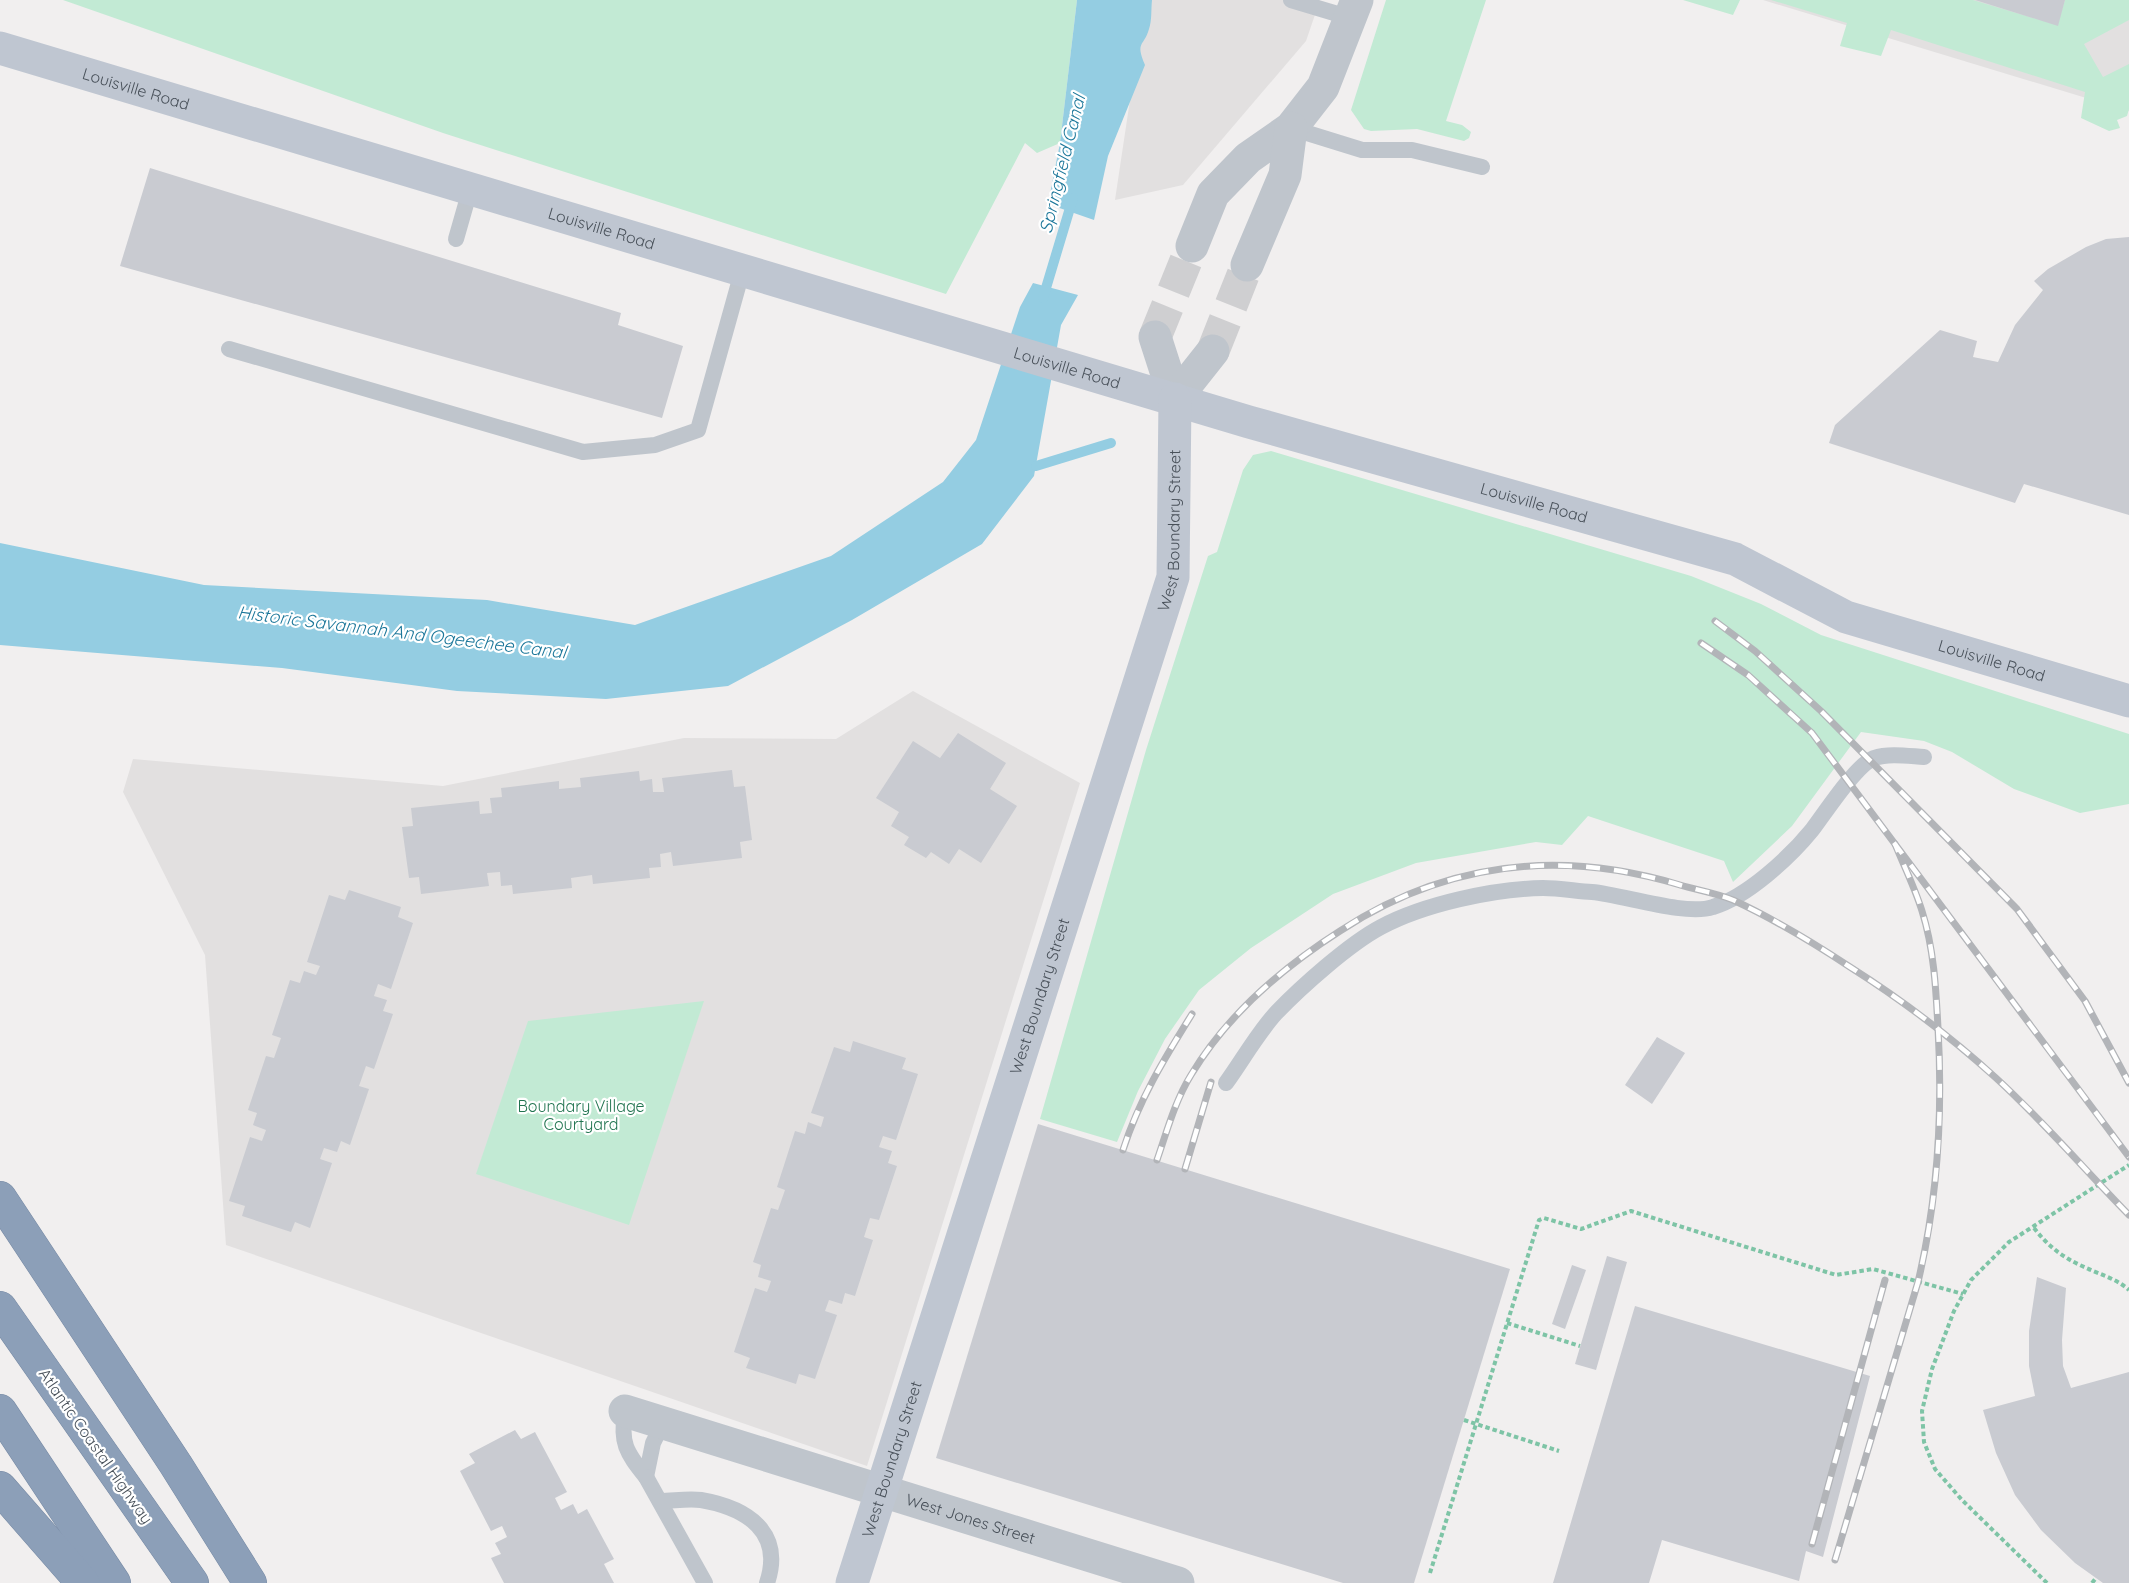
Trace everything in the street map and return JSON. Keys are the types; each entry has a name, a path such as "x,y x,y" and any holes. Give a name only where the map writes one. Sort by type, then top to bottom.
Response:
{"highway":[{"path":"0,1198 177,1465 250,1583"},
{"name":"Atlantic Coastal Highway","path":"0,1308 192,1583"},
{"path":"0,1411 114,1583"},
{"path":"0,1488 83,1583"}],"main road":[{"name":"Louisville Road","path":"0,48 1249,422 1735,559 1846,617 2129,701"},
{"name":"West Boundary Street","path":"852,1583 1173,577 1175,399"}],"street":[{"path":"1192,246 1213,194 1248,158 1291,128 1323,87 1354,9"},
{"path":"1247,265 1285,175 1291,128"},
{"name":"West Boundary Street","path":"1155,337 1175,399"},
{"path":"1175,399 1213,351"},
{"name":"West Jones Street","path":"625,1411 1179,1583"}],"lane":[{"path":"1292,0 1354,9"},
{"path":"1291,128 1362,150 1412,150 1482,167"},
{"path":"456,239 470,190"},
{"path":"229,349 583,452 656,445 698,430 742,272"},
{"path":"1226,1083 1275,1014 1317,974 1380,927 1431,908 1489,894 1543,888 1604,893 1690,909 1712,908 1742,893 1771,870 1810,832 1849,782 1873,759 1899,755 1924,757"},
{"path":"625,1411 622,1434 628,1455 646,1477 705,1583"},
{"path":"646,1477 653,1443 663,1423"},
{"path":"660,1501 699,1500 732,1508 765,1530 771,1554 767,1583"}],"path":[{"path":"2048,1583 1955,1492 1935,1469 1924,1442 1922,1411 1932,1369 1971,1280 2009,1242 2034,1228 2129,1164"},
{"path":"1430,1573 1539,1220 1544,1218 1581,1229 1631,1211 1836,1275 1873,1269 1963,1294"},
{"path":"2034,1228 2046,1244 2063,1256 2106,1276 2129,1290"},
{"path":"1507,1323 1580,1346"},
{"path":"1464,1420 1559,1451"},
{"path":"2092,1583 2096,1578"}],"shaded area":[{"path":"1145,0 1320,0 1306,41 1183,185 1115,200"},
{"path":"1763,0 2129,0 2129,111"},
{"path":"913,691 1080,783 867,1466 226,1245 205,955 123,792 133,759 443,786 684,738 836,739"}],"green space":[{"path":"63,0 1077,0 1060,143 1037,153 1025,143 946,294 443,133"},
{"path":"1386,0 1486,0 1446,121 1462,125 1471,132 1469,138 1464,141 1417,129 1371,131 1364,129 1351,110"},
{"path":"1683,0 1740,0 1733,15"},
{"path":"1771,0 1973,0 2057,25 2065,0 2129,0 2129,20 2084,44 2103,77 2129,64 2127,116 2117,120 2120,128 2109,131 2081,118 2085,92 1891,30 1881,56 1840,46 1847,23"},
{"path":"1271,451 1691,576 1761,604 1821,635 2129,734 2129,804 2080,813 2014,789 1952,752 1924,741 1861,732 1792,826 1733,882 1724,861 1588,816 1562,845 1536,842 1416,863 1333,894 1251,948 1199,990 1165,1039 1138,1091 1117,1142 1040,1119 1146,750 1208,556 1217,552 1243,470 1253,455"},
{"name":"Boundary Village Courtyard","path":"704,1001 629,1225 476,1174 528,1021"}],"water":[{"path":"1077,0 1152,0 1150,26 1141,45 1145,65 1108,156 1094,220 1048,204 1060,143"},
{"name":"Historic Savannah And Ogeechee Canal","path":"1033,283 1078,295 1061,325 1034,476 982,544 852,620 728,686 606,699 457,691 282,668 0,645 0,543 204,585 487,600 635,625 831,556 943,482 976,440 1020,307"}],"building":[{"path":"1975,0 2065,0 2058,26"},
{"path":"150,168 621,313 618,325 683,346 662,418 120,266"},
{"path":"2129,237 2129,515 2024,484 2015,503 1829,443 1835,425 1940,330 1977,341 1973,357 1998,362 2015,325 2043,290 2034,281 2048,269 2086,247 2106,239"},
{"path":"958,733 1006,763 990,789 1017,806 981,863 959,849 949,864 931,852 926,858 904,845 909,837 891,826 899,812 876,798 913,741 940,758"},
{"path":"732,770 734,787 745,786 752,840 740,842 742,858 673,866 671,852 660,854 661,867 649,868 650,878 593,884 592,875 571,878 572,888 513,894 512,885 501,886 500,872 487,873 489,886 421,894 419,877 409,878 402,827 413,826 411,808 479,801 480,814 492,813 490,798 502,797 501,788 559,781 559,789 581,787 580,778 639,771 640,781 652,779 653,792 664,792 662,778"},
{"path":"349,890 401,907 398,917 413,923 391,989 378,984 374,996 387,1000 383,1011 393,1014 374,1069 366,1066 359,1086 369,1089 350,1145 341,1141 337,1152 324,1148 320,1159 332,1163 310,1228 295,1222 291,1232 242,1216 245,1206 229,1201 250,1137 262,1141 266,1130 253,1125 257,1113 248,1110 266,1056 274,1058 281,1038 272,1035 290,980 300,983 304,971 316,975 320,966 307,962 329,895 345,900"},
{"path":"1657,1037 1685,1053 1652,1104 1625,1085"},
{"path":"853,1041 906,1058 902,1069 918,1074 896,1140 883,1136 879,1147 892,1151 888,1163 897,1166 879,1220 870,1218 864,1237 873,1240 855,1296 845,1293 842,1304 829,1300 825,1311 837,1315 815,1379 799,1374 796,1384 746,1368 750,1358 734,1352 755,1288 767,1292 771,1281 758,1277 761,1265 753,1262 771,1208 778,1210 785,1190 777,1187 795,1131 805,1134 808,1122 821,1127 824,1117 811,1113 834,1047 850,1052"},
{"path":"1038,1124 1510,1269 1414,1583 1343,1583 936,1458"},
{"path":"1607,1256 1627,1262 1596,1370 1575,1364"},
{"path":"1572,1265 1586,1270 1565,1329 1552,1324"},
{"path":"2037,1277 2066,1288 2062,1340 2063,1366 2071,1388 2129,1372 2129,1583 2103,1583 2075,1563 2041,1530 2015,1495 1996,1453 1983,1410 2035,1396 2029,1366 2029,1331"},
{"path":"1635,1306 1870,1376 1823,1557 1806,1551 1799,1581 1662,1540 1649,1583 1553,1583"},
{"path":"515,1430 521,1439 535,1432 567,1492 555,1498 561,1510 573,1504 578,1514 587,1509 614,1559 604,1564 614,1583 504,1583 491,1558 501,1554 495,1543 507,1537 502,1526 491,1531 460,1471 475,1463 469,1454"}],"waterway":[{"name":"Springfield Canal","path":"1043,298 1073,198"},
{"path":"1036,466 1111,443"}],"tunnel":[{"path":"1155,337 1192,246"},
{"path":"1213,351 1247,265"}],"railway":[{"path":"1715,621 1755,651 1821,711 2017,909 2085,1001 2129,1083"},
{"path":"1701,643 1748,675 1812,733 2129,1157"},
{"path":"1835,1560 1918,1282 1930,1219 1937,1156 1940,1093 1932,954 1919,902 1895,844"},
{"path":"1157,1160 1180,1095 1205,1053 1221,1032 1257,994 1318,945 1380,908 1421,890 1462,877 1504,869 1547,866 1591,867 1635,874 1727,898 1778,923 1836,958 1907,1006 1979,1063 2030,1111 2129,1215"},
{"path":"1123,1150 1144,1097 1192,1014"},
{"path":"1185,1169 1211,1082"},
{"path":"1812,1544 1885,1280"}]}
